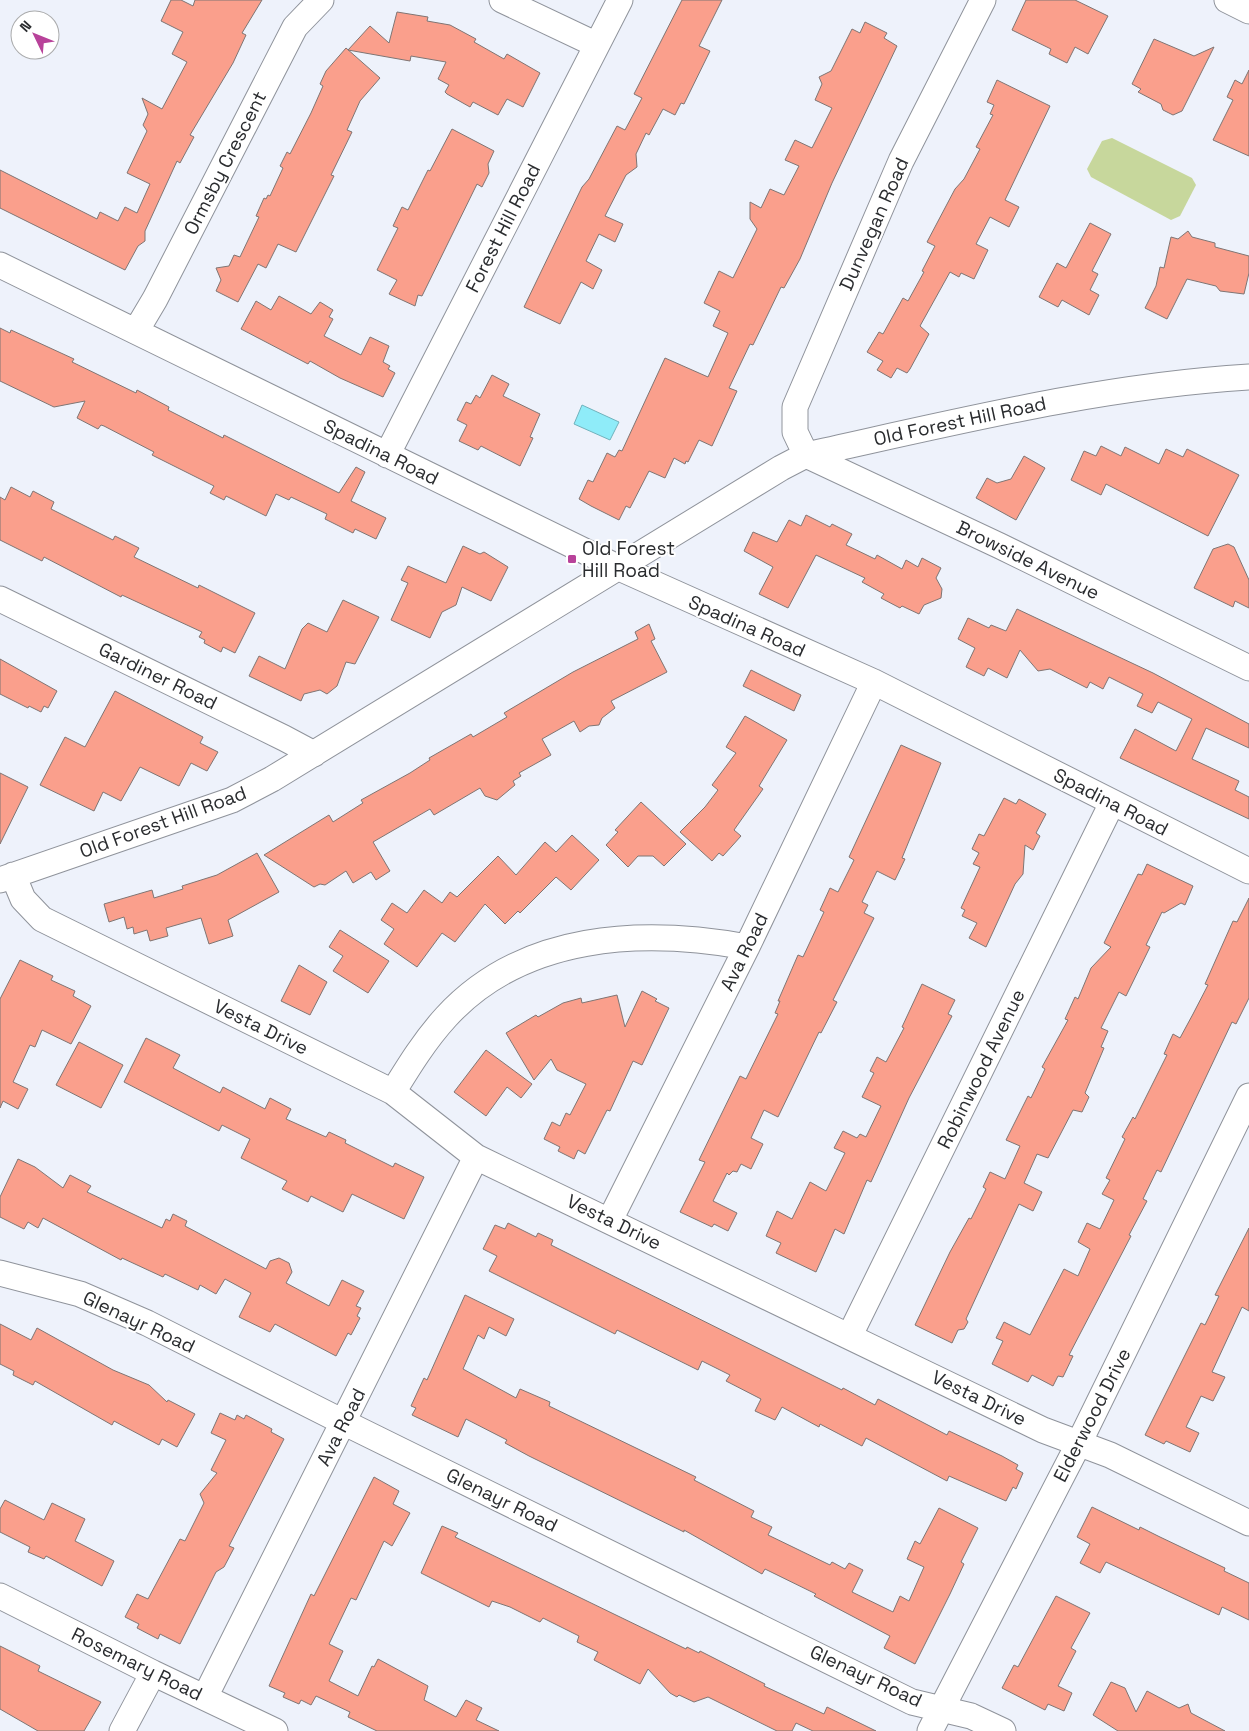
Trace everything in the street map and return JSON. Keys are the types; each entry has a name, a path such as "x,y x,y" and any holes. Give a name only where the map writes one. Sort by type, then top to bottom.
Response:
{"street":[{"name":"Ormsby Crescent","path":"136,331 155,299 295,28 320,0"},
{"path":"502,0 597,45"},
{"name":"Forest Hill Road","path":"387,455 620,0"},
{"name":"Dunvegan Road","path":"806,455 795,432 795,407 901,161 983,0"},
{"path":"1227,0 1249,10"},
{"name":"Spadina Road","path":"0,266 617,567 874,682 1249,871"},
{"name":"Old Forest Hill Road","path":"7,878 232,800 314,754 617,567 781,468 806,455 1060,400 1191,380 1249,377"},
{"name":"Browside Avenue","path":"806,455 1000,546 1249,668"},
{"name":"Gardiner Road","path":"0,599 314,754"},
{"name":"Ava Road","path":"610,1220 747,947 874,682"},
{"name":"Robinwood Avenue","path":"850,1335 1112,803"},
{"name":"Vesta Drive","path":"7,878 42,919 393,1092 476,1157 850,1335 1043,1430 1110,1455 1249,1523"},
{"path":"393,1092 419,1051 446,1017 472,993 531,957 581,943 635,938 700,938 747,947"},
{"name":"Elderwood Drive","path":"930,1731 1079,1443 1249,1096"},
{"name":"Ava Road","path":"205,1696 476,1157"},
{"name":"Glenayr Road","path":"0,1273 80,1294 148,1324 912,1702 972,1716 1002,1731"},
{"name":"Rosemary Road","path":"0,1596 153,1673 205,1696 275,1731"},
{"path":"122,1731 153,1673"}],"green space":[{"path":"1112,138 1192,178 1196,185 1180,216 1171,220 1091,177 1087,169 1102,141"}],"water":[{"path":"582,405 619,422 610,440 574,424"}],"building":[{"path":"171,0 181,0 193,6 195,0 262,0 242,33 246,35 233,63 190,135 194,137 180,163 177,161 145,231 145,241 138,246 125,270 0,208 0,170 97,219 100,212 118,221 125,207 137,213 150,184 127,173 147,131 143,125 148,114 142,98 162,109 187,62 172,54 183,32 161,21"},
{"path":"682,0 722,0 699,46 710,51 684,104 681,103 675,115 663,109 649,135 646,133 636,154 637,167 626,175 605,216 623,224 615,242 599,234 586,261 602,270 593,289 581,282 560,324 524,307 582,187 589,179 617,126 625,130 642,98 634,94"},
{"path":"1026,0 1075,0 1108,16 1088,54 1075,47 1067,63 1049,54 1051,49 1012,30"},
{"path":"397,12 428,17 427,21 450,25 476,39 474,42 504,59 507,54 540,73 523,107 507,99 498,115 473,102 470,107 447,94 445,92 449,85 438,79 446,62 411,56 410,61 348,50 370,26 389,43"},
{"path":"865,22 887,33 884,38 897,46 832,183 800,259 784,288 781,287 753,345 750,344 729,388 737,391 712,446 699,440 688,462 686,461 685,464 674,458 665,478 649,471 630,508 626,506 619,520 591,506 579,499 588,480 593,482 607,453 615,457 619,450 622,451 665,358 708,377 728,333 713,326 720,311 704,303 719,271 733,278 757,229 750,219 750,202 761,208 770,189 784,195 799,166 785,160 795,140 812,148 832,108 815,100 822,84 819,77 831,71 852,29 860,33"},
{"path":"1154,39 1194,56 1214,47 1182,111 1173,115 1163,110 1161,104 1138,92 1141,89 1132,84"},
{"path":"346,48 380,78 360,101 347,130 352,132 331,175 334,176 296,252 278,244 266,268 258,264 238,302 216,291 221,280 216,268 229,266 234,255 240,257 259,217 256,216 264,198 266,199 268,195 270,196 283,168 280,166 287,152 290,154 311,113 323,86 320,84 326,71"},
{"path":"1249,70 1249,156 1213,140 1233,100 1227,97 1235,80 1242,84"},
{"path":"997,80 1050,106 1005,200 1019,207 1009,227 990,217 976,244 988,250 974,279 961,273 959,277 950,272 920,326 929,334 910,369 907,373 897,368 891,378 877,370 883,361 867,352 879,332 883,334 903,298 908,301 924,272 922,271 935,246 927,242 955,189 964,179 980,149 976,147 993,115 990,114 994,105 987,102"},
{"path":"452,129 494,151 488,164 489,173 482,187 477,184 422,296 418,295 415,306 389,294 397,280 377,270 398,228 393,226 402,207 408,210 428,170 430,171"},
{"path":"1090,223 1111,234 1092,271 1098,274 1090,290 1099,295 1089,315 1062,300 1058,307 1039,297 1057,263 1066,268"},
{"path":"1188,231 1192,237 1215,243 1215,247 1249,256 1249,273 1244,294 1220,291 1216,286 1187,279 1167,319 1145,308 1156,286 1160,267 1164,268 1171,237 1178,239"},
{"path":"279,296 311,314 320,302 333,310 329,317 333,319 324,336 361,355 370,337 389,346 383,362 390,366 388,369 395,373 383,397 340,378 310,361 308,364 241,329 256,301 271,310"},
{"path":"0,328 10,333 11,330 74,359 72,362 136,393 137,390 169,407 168,410 223,438 224,435 339,493 356,467 365,472 351,501 386,518 376,539 355,529 353,533 325,519 327,514 291,497 289,500 276,494 266,516 226,496 224,500 210,493 214,486 152,455 154,452 104,426 101,425 98,429 77,418 85,401 54,407 0,381"},
{"path":"492,375 509,384 503,396 540,414 530,437 533,438 520,466 481,446 478,450 459,441 467,425 457,420 466,402 471,404 476,395 480,398"},
{"path":"1101,446 1121,456 1125,447 1159,464 1166,449 1183,457 1187,449 1239,475 1208,536 1106,484 1101,495 1071,480 1084,451 1096,456"},
{"path":"1024,456 1045,468 1016,520 976,498 987,478 997,483 1011,479"},
{"path":"11,487 30,497 33,491 54,502 51,509 113,540 115,536 139,548 134,557 198,588 199,585 255,613 235,653 223,647 221,652 204,643 205,640 199,637 202,632 122,595 121,597 44,557 42,561 0,540 0,497 5,500"},
{"path":"806,515 830,527 832,524 852,534 846,545 875,559 877,555 902,569 906,560 918,567 922,558 941,568 936,578 942,589 941,598 924,605 919,614 902,606 900,608 881,598 884,594 862,582 865,578 816,555 788,608 759,594 773,567 744,551 753,532 777,542 789,520 801,526"},
{"path":"1228,544 1234,547 1249,580 1249,608 1235,601 1233,607 1194,588 1213,549"},
{"path":"463,546 480,554 484,552 508,567 491,601 462,587 456,605 442,612 430,638 391,620 408,583 401,580 408,566 446,583"},
{"path":"343,600 379,617 355,664 346,662 337,686 327,694 320,690 304,694 301,701 249,676 259,656 285,669 302,629 308,623 327,632"},
{"path":"1017,609 1153,673 1249,724 1249,748 1206,728 1192,759 1239,781 1235,790 1249,797 1249,819 1120,758 1135,729 1176,751 1192,719 1158,702 1152,713 1137,706 1143,694 1109,677 1103,689 1090,682 1087,688 1050,669 1038,671 1020,650 1007,678 988,668 984,676 966,667 975,648 958,639 968,618 989,628 991,625 1006,631"},
{"path":"649,624 655,639 651,641 667,672 611,701 615,708 602,718 599,725 589,726 580,732 574,721 542,739 551,755 519,773 521,776 513,781 515,785 497,800 485,796 480,788 434,815 430,809 373,842 390,871 376,880 371,872 353,883 346,871 325,885 320,884 314,887 264,855 329,815 333,822 363,803 361,800 410,773 430,760 429,758 471,734 473,737 507,717 504,713 573,672 638,639 635,632"},
{"path":"0,659 57,691 48,708 44,706 41,712 29,706 28,708 0,694"},
{"path":"751,670 801,695 794,711 743,686"},
{"path":"115,691 203,737 200,743 218,752 207,771 191,763 179,786 140,767 121,801 103,792 94,811 40,785 65,737 85,747"},
{"path":"745,716 787,740 759,786 763,789 734,830 741,836 723,856 719,853 712,861 680,832 705,807 718,790 712,785 736,753 726,747"},
{"path":"901,745 941,763 902,858 905,859 895,880 877,871 862,902 868,905 864,913 874,918 833,1000 837,1002 821,1033 819,1032 778,1117 764,1110 751,1138 763,1144 751,1169 741,1164 737,1172 733,1171 729,1175 727,1173 713,1201 737,1213 728,1231 714,1224 712,1227 680,1212 705,1162 699,1160 740,1076 746,1079 778,1014 775,1013 780,1001 778,1001 798,955 803,957 824,912 820,910 830,888 838,892 854,860 849,857"},
{"path":"0,773 28,787 0,844"},
{"path":"1004,798 1016,804 1019,799 1046,814 1036,833 1040,836 1033,850 1025,845 1023,874 1015,884 986,947 969,938 977,923 962,916 965,910 961,908 980,867 973,864 979,853 972,849 979,834 984,836"},
{"path":"641,802 686,844 664,866 653,856 638,856 628,867 606,845 618,832 615,830"},
{"path":"572,835 599,860 571,890 556,877 520,913 518,911 505,924 485,904 455,942 442,933 417,967 384,944 394,929 381,920 392,903 407,913 424,890 442,903 450,892 457,897 498,856 516,875 545,842 556,852"},
{"path":"257,853 279,892 228,920 233,936 209,944 201,918 166,928 168,936 150,941 147,930 134,934 133,927 127,929 124,917 109,922 104,904 152,890 154,898 183,889 182,886 217,875"},
{"path":"1147,864 1193,886 1185,905 1181,903 1164,913 1162,912 1146,945 1150,947 1126,996 1119,992 1101,1028 1108,1031 1101,1047 1104,1048 1085,1093 1089,1097 1082,1112 1073,1110 1048,1158 1037,1154 1024,1183 1042,1192 1033,1211 1019,1204 966,1319 968,1322 964,1329 958,1330 952,1343 915,1325 950,1252 969,1218 971,1219 986,1189 983,1187 990,1172 1005,1179 1020,1146 1006,1140 1028,1096 1031,1098 1045,1069 1042,1067 1068,1020 1065,1019 1075,997 1078,999 1091,968 1111,947 1104,943 1138,874 1142,875"},
{"path":"1249,898 1249,998 1236,1024 1232,1022 1161,1172 1157,1170 1143,1199 1147,1201 1129,1235 1131,1236 1069,1355 1073,1356 1063,1377 1058,1376 1053,1386 1032,1375 1028,1382 992,1364 1003,1341 996,1338 1004,1322 1030,1335 1064,1269 1078,1276 1090,1249 1078,1242 1087,1223 1100,1229 1114,1200 1102,1194 1110,1180 1106,1178 1125,1139 1122,1137 1133,1117 1135,1119 1167,1055 1164,1054 1173,1034 1180,1038 1193,1014 1208,985 1205,984 1233,921 1237,922"},
{"path":"340,930 389,961 368,993 333,971 343,956 329,947"},
{"path":"20,960 53,976 51,980 75,991 73,996 91,1006 71,1044 42,1030 35,1047 30,1045 13,1082 28,1089 18,1109 3,1101 0,1108 0,999"},
{"path":"299,965 327,982 310,1015 281,1001"},
{"path":"922,984 955,1000 948,1014 952,1016 909,1098 871,1182 867,1180 844,1234 835,1229 816,1272 776,1253 781,1243 766,1236 777,1211 792,1219 810,1182 826,1191 845,1153 834,1148 843,1131 857,1138 860,1134 866,1137 881,1106 862,1097 874,1073 870,1071 877,1057 886,1062 904,1028 902,1027"},
{"path":"642,991 657,999 655,1001 669,1008 642,1065 633,1061 610,1111 607,1110 585,1154 578,1150 574,1159 558,1151 560,1147 544,1139 552,1122 560,1126 566,1113 570,1115 586,1084 557,1070 551,1059 534,1080 506,1033 536,1015 538,1017 563,1003 581,998 582,1003 617,995 625,1027"},
{"path":"146,1038 180,1055 173,1068 220,1093 223,1087 265,1109 270,1098 291,1109 286,1119 326,1137 329,1132 346,1140 345,1143 393,1167 395,1163 424,1177 404,1219 352,1194 343,1212 311,1196 308,1202 282,1189 287,1181 241,1158 250,1139 222,1125 219,1131 124,1082"},
{"path":"79,1042 123,1065 101,1108 56,1085"},
{"path":"486,1050 532,1084 521,1098 507,1087 486,1116 454,1092"},
{"path":"18,1159 35,1167 63,1188 70,1175 91,1186 87,1192 162,1228 166,1219 170,1221 173,1214 187,1221 185,1226 266,1269 270,1261 279,1258 289,1263 292,1272 286,1283 329,1306 342,1280 364,1291 356,1306 361,1308 357,1316 360,1318 351,1335 348,1333 336,1356 275,1324 270,1332 239,1317 251,1293 225,1279 216,1294 200,1285 198,1290 165,1274 163,1277 122,1258 121,1260 43,1218 38,1228 28,1222 24,1229 0,1217 0,1197"},
{"path":"508,1223 536,1237 538,1233 553,1240 551,1245 842,1390 843,1388 875,1405 878,1399 947,1435 949,1431 1002,1456 1018,1465 1016,1469 1023,1473 1016,1489 1013,1487 1006,1501 949,1476 947,1481 866,1438 862,1446 820,1424 819,1427 782,1407 775,1420 755,1411 761,1399 726,1381 730,1375 702,1361 698,1370 617,1330 615,1334 489,1271 497,1256 483,1249 495,1225 505,1229"},
{"path":"1249,1228 1249,1311 1242,1307 1212,1372 1225,1377 1213,1401 1201,1396 1186,1427 1199,1433 1190,1452 1166,1441 1164,1444 1145,1435 1201,1323 1205,1325 1219,1296 1215,1295"},
{"path":"465,1295 514,1319 506,1336 489,1327 484,1339 478,1335 463,1369 516,1398 520,1389 550,1402 549,1406 696,1477 694,1480 754,1511 751,1517 772,1527 768,1535 830,1565 832,1562 845,1569 849,1563 863,1570 852,1592 893,1612 900,1596 909,1601 924,1567 907,1559 915,1541 920,1544 939,1508 978,1528 961,1562 964,1564 915,1664 884,1648 890,1636 814,1596 816,1594 765,1569 762,1574 684,1530 684,1532 529,1456 505,1443 507,1440 466,1419 458,1437 412,1415 416,1408 411,1406 424,1378 427,1380"},
{"path":"0,1324 31,1340 37,1328 113,1370 149,1385 167,1402 168,1400 195,1414 177,1447 162,1439 159,1445 114,1421 112,1425 35,1381 33,1385 13,1375 14,1371 0,1364"},
{"path":"220,1413 235,1420 237,1415 244,1419 246,1415 272,1429 271,1432 284,1439 229,1546 234,1548 224,1567 216,1572 180,1644 160,1634 158,1639 137,1628 139,1624 125,1617 137,1594 148,1599 180,1539 185,1541 204,1503 200,1494 217,1473 211,1470 226,1440 211,1433"},
{"path":"374,1477 399,1491 393,1504 410,1513 392,1546 384,1541 356,1600 351,1598 329,1644 343,1651 329,1681 358,1696 372,1666 374,1667 378,1659 428,1686 424,1700 456,1717 466,1700 482,1708 476,1720 499,1731 377,1731 348,1717 350,1712 316,1696 311,1705 301,1700 299,1704 283,1697 285,1693 269,1686 311,1594 314,1596"},
{"path":"5,1500 44,1520 52,1503 85,1519 75,1541 114,1561 102,1586 46,1556 44,1559 28,1552 30,1547 0,1532 0,1509"},
{"path":"1092,1507 1139,1530 1140,1527 1225,1568 1224,1571 1249,1583 1249,1620 1222,1607 1219,1615 1106,1562 1100,1573 1080,1563 1090,1544 1077,1537"},
{"path":"442,1526 458,1533 455,1537 686,1649 687,1647 699,1653 700,1651 765,1684 764,1686 824,1714 827,1707 876,1731 813,1731 796,1723 792,1731 777,1731 708,1697 694,1702 679,1695 677,1697 670,1693 648,1669 640,1684 594,1660 598,1652 577,1642 579,1636 543,1618 540,1622 510,1607 492,1601 489,1607 421,1573"},
{"path":"1056,1596 1090,1613 1071,1648 1076,1651 1058,1686 1072,1693 1064,1711 1048,1704 1045,1710 1002,1688 1014,1665 1018,1667"},
{"path":"0,1646 40,1666 38,1671 101,1702 84,1731 38,1731 0,1709"},
{"path":"1111,1682 1125,1688 1136,1712 1147,1691 1179,1708 1188,1704 1191,1713 1225,1731 1118,1731 1093,1715"}],"place":[{"name":"Old Forest Hill Road","path":"572,559"}]}
